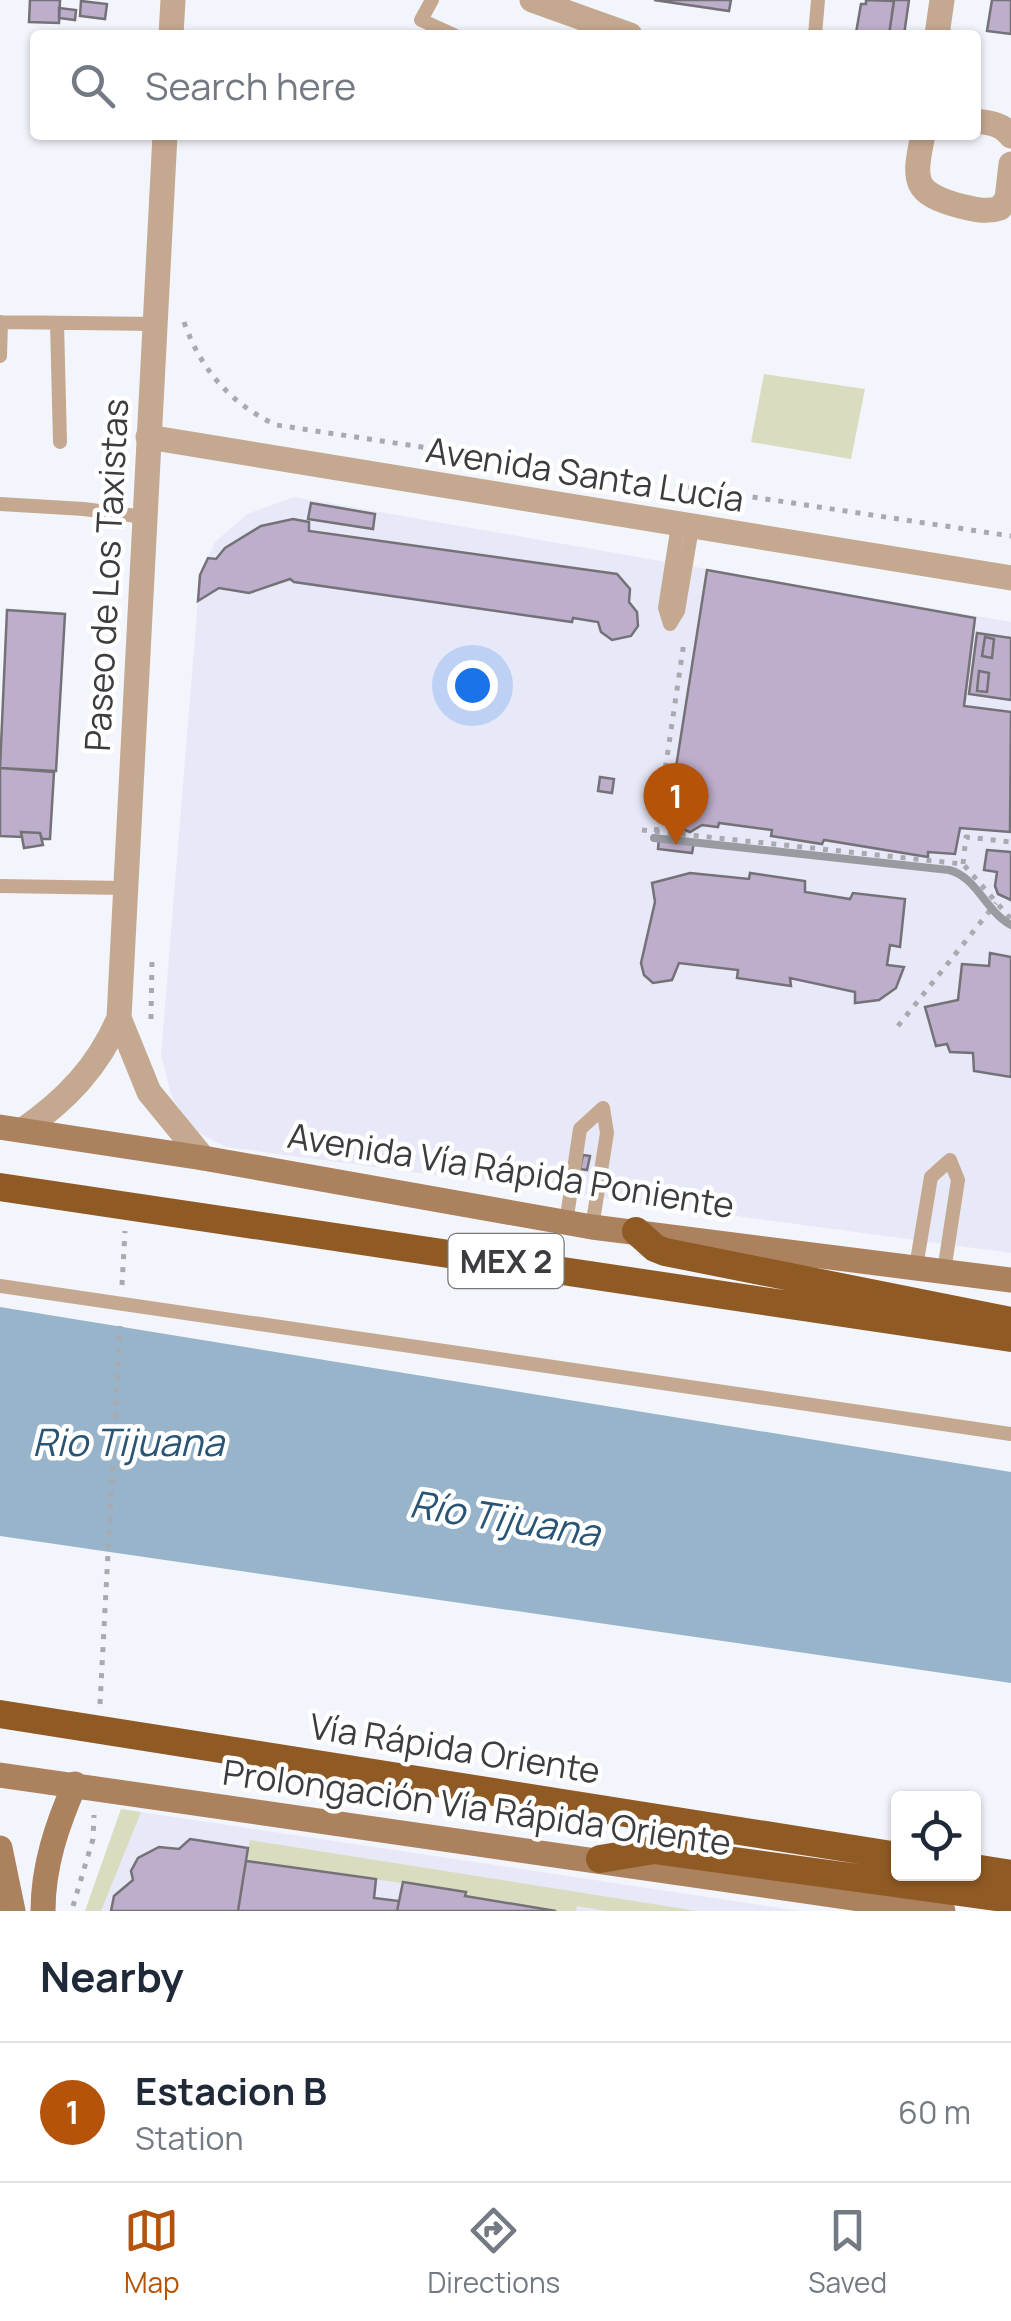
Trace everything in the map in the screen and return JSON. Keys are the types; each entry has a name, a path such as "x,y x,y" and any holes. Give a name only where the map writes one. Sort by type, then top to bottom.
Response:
{"highway":[{"name":"MEX 2","path":"0,1187 1011,1338"},
{"path":"636,1231 665,1252 1011,1321"},
{"name":"Vía Rápida Oriente","path":"0,1714 891,1855"},
{"path":"600,1859 654,1850 1011,1899"},
{"path":"981,1869 1011,1874"}],"main road":[{"name":"Avenida Vía Rápida Poniente","path":"12,1128 579,1225 1011,1280"},
{"name":"Prolongación Vía Rápida Oriente","path":"0,1775 85,1792 600,1859 943,1911"},
{"path":"43,1911 43,1884 52,1844 85,1792"},
{"path":"1,1859 13,1911"}],"street":[{"path":"171,30 173,0"},
{"path":"532,0 578,8 620,30"},
{"path":"938,30 942,0"},
{"path":"981,122 997,124 1011,136"},
{"name":"Paseo de Los Taxistas","path":"12,1128 52,1110 80,1083 106,1050 119,1018 166,140"},
{"path":"922,140 918,172 922,190 931,198 980,211 1000,208 1007,200 1011,164"},
{"name":"Avenida Santa Lucía","path":"148,437 1011,578"},
{"name":"Paseo de Los Taxistas","path":"119,1018 149,1092 204,1158"}],"lane":[{"path":"432,0 422,20 443,30"},
{"path":"815,30 818,0"},
{"path":"0,356 0,322 155,324"},
{"path":"58,323 60,442"},
{"path":"0,504 144,517"},
{"path":"685,526 678,611 670,624 665,608 685,526"},
{"path":"0,886 124,888"},
{"path":"602,1108 607,1133 579,1225 580,1129 602,1108"},
{"path":"916,1267 931,1176 950,1160 958,1180 944,1271"},
{"path":"0,1286 1011,1434"}],"path":[{"path":"179,305 190,340 212,377 244,410 276,425 1011,536"},
{"path":"656,832 686,624"},
{"path":"642,830 962,864 1011,918"},
{"path":"962,864 966,837 1011,842"},
{"path":"898,1026 996,904"},
{"path":"122,1291 126,1213"},
{"path":"99,1722 120,1310"},
{"path":"72,1911 92,1839 85,1792"}],"shaded area":[{"path":"294,497 1011,622 1011,1253 226,1147 195,1131 172,1098 161,1055 200,575 215,542 247,514"},
{"path":"121,1809 801,1911 85,1911"}],"green space":[{"path":"764,374 865,389 851,459 751,442"},
{"path":"121,1809 141,1812 101,1911 85,1911"},
{"path":"250,1840 697,1911 606,1911 577,1906 576,1911 556,1911 465,1896 465,1892 246,1861"}],"water":[{"name":"Rio Tijuana","path":"0,1307 1011,1472 1011,1683 0,1536"}],"building":[{"path":"30,0 60,0 59,23 29,22"},
{"path":"654,0 731,0 729,11"},
{"path":"866,0 894,1 890,30 857,30 861,4 866,4"},
{"path":"894,0 909,0 905,30 890,30"},
{"path":"992,0 1011,0 1011,34 987,31"},
{"path":"81,1 107,4 105,19 80,16"},
{"path":"59,8 76,10 75,20 59,18"},
{"path":"311,503 375,514 373,529 308,519"},
{"path":"293,519 309,522 309,531 617,574 630,589 629,602 637,612 638,626 631,636 612,640 601,632 598,622 573,618 572,622 290,579 249,593 219,588 198,601 200,575 208,558 216,559 225,548 261,526"},
{"path":"707,570 975,618 964,706 1011,712 1010,832 960,828 955,854 928,852 928,857 824,840 822,844 771,836 772,830 719,823 718,827 702,825 690,832 672,825 665,805 666,789 674,780"},
{"path":"7,610 65,614 56,771 0,768"},
{"path":"977,633 1011,638 1011,700 969,694","holes":["985,637 994,639 992,658 982,656","979,671 989,673 987,692 977,691"]},
{"path":"985,637 994,639 992,658 982,656"},
{"path":"979,671 989,673 987,692 977,691"},
{"path":"0,768 54,772 50,839 42,839 40,833 0,836"},
{"path":"600,777 614,779 612,793 598,791"},
{"path":"21,832 40,833 43,845 24,848"},
{"path":"659,838 694,842 692,853 658,849"},
{"path":"987,850 1011,852 1011,900 998,894 997,872 984,870"},
{"path":"690,873 749,879 750,873 805,881 805,892 850,899 853,893 905,899 900,947 890,945 887,965 904,967 896,988 879,1000 855,1003 855,992 790,978 791,986 737,978 738,970 679,963 672,980 653,983 644,975 641,963 655,902 652,883"},
{"path":"990,953 1011,957 1011,1077 974,1071 973,1053 950,1052 947,1044 936,1046 925,1007 958,1000 962,964 989,966"},
{"path":"583,1155 590,1156 587,1170 580,1169"},
{"path":"190,1839 248,1848 238,1911 111,1911 114,1896 133,1880 131,1871 138,1858 159,1847 179,1849"},
{"path":"246,1861 376,1879 374,1898 399,1901 397,1911 238,1911"},
{"path":"403,1882 466,1892 465,1896 556,1911 397,1911"}],"railway":[{"path":"654,838 949,870 967,880 1011,925"}],"place":[{"name":"Estacion B","path":"676,845"}],"water label":[{"name":"Río Tijuana","path":"505,1517"}]}
